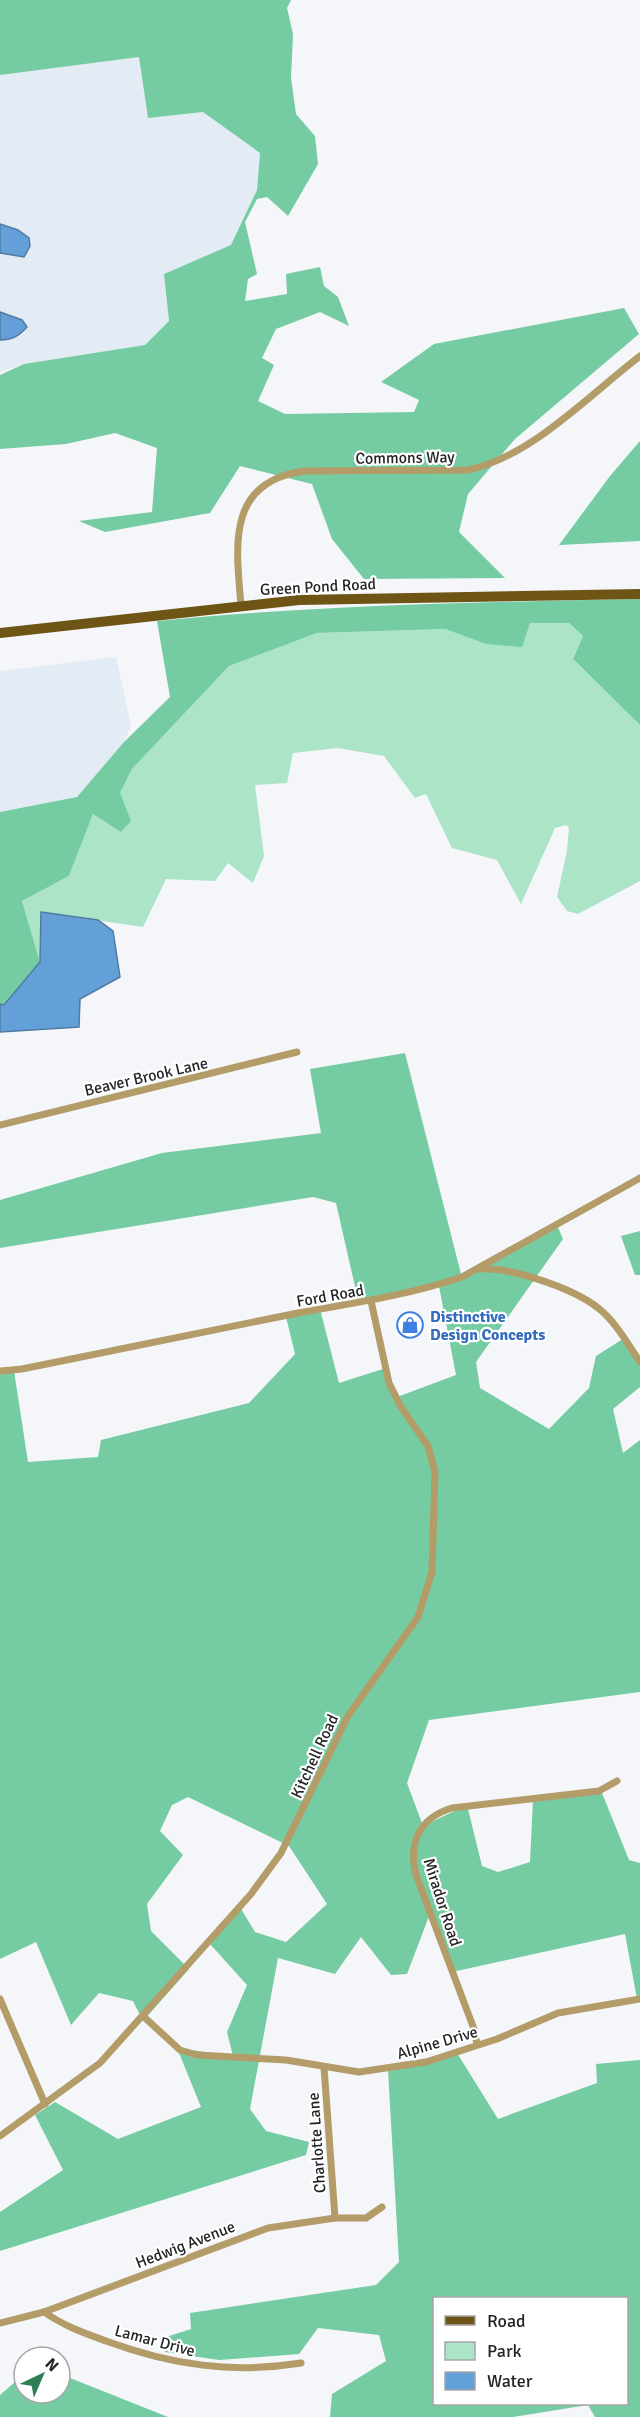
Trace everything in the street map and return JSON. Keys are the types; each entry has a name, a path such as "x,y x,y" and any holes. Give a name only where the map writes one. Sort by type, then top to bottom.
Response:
{"main road":[{"name":"Green Pond Road","path":"0,633 241,605 358,598 640,594"}],"street":[{"name":"Commons Way","path":"241,605 237,530 250,501 268,484 293,473 304,471 468,470 494,464 529,444 640,356"},
{"name":"Beaver Brook Lane","path":"0,1125 297,1052"},
{"name":"Ford Road","path":"0,1371 22,1369 371,1301 434,1286 477,1269 640,1178"},
{"path":"477,1269 508,1270 588,1303 610,1319 640,1362"},
{"name":"Kitchell Road","path":"0,2136 100,2063 251,1893 281,1853 300,1819 339,1730 411,1629 429,1588 435,1537 435,1486 432,1459 428,1446 401,1407 389,1383 371,1301"},
{"name":"Mirador Road","path":"477,2044 474,2029 416,1875 413,1848 418,1832 433,1816 452,1808 599,1791 617,1781"},
{"path":"0,1999 45,2104"},
{"name":"Alpine Drive","path":"143,2016 180,2050 197,2055 286,2060 359,2072 426,2062 497,2039 558,2013 640,1999"},
{"name":"Charlotte Lane","path":"324,2067 335,2218"},
{"name":"Hedwig Avenue","path":"0,2323 44,2312 268,2228 335,2218 366,2218 382,2207"},
{"name":"Lamar Drive","path":"44,2312 62,2325 165,2360 236,2369 301,2363"}],"shaded area":[{"path":"139,57 148,118 203,112 260,153 257,190 231,246 164,274 169,321 145,345 24,364 0,372 0,75"},
{"path":"116,657 131,726 124,742 77,797 0,812 0,671"}],"green space":[{"path":"0,0 291,0 287,8 293,34 291,78 296,114 315,136 318,164 288,216 267,197 257,199 245,222 257,274 248,279 245,301 287,294 286,274 320,267 324,286 338,297 349,326 320,312 276,329 262,358 274,365 258,401 285,414 414,412 419,400 381,382 434,344 624,308 639,334 515,439 468,494 459,532 505,578 364,579 332,539 312,484 240,466 210,513 105,532 79,521 152,512 157,448 115,433 66,444 0,449 0,375 24,364 145,345 169,321 164,274 231,245 257,190 260,153 203,112 148,118 139,57 0,75"},
{"path":"640,441 640,541 559,545 610,476"},
{"path":"640,599 640,725 573,659 583,636 569,623 530,623 522,647 486,644 445,629 317,633 229,666 132,769 120,793 131,821 121,832 93,814 69,876 22,901 40,962 4,1005 0,1004 0,812 77,797 124,742 170,697 157,621 338,608"},
{"path":"530,623 569,623 583,636 573,659 640,725 640,881 578,914 567,911 557,897 567,851 569,828 566,825 555,828 521,904 497,860 452,848 426,794 415,798 384,756 338,748 293,753 287,783 255,785 264,856 253,883 228,863 215,881 166,879 143,927 41,912 40,962 22,901 69,876 93,814 120,793 132,769 229,666 317,633 445,629 486,644"},
{"path":"405,1053 462,1278 557,1225 563,1239 476,1362 480,1388 549,1429 589,1388 596,1356 626,1337 640,1360 640,1387 613,1409 623,1453 640,1440 640,1692 429,1720 407,1783 423,1826 467,1805 482,1866 498,1872 530,1862 533,1800 602,1793 629,1860 640,1863 640,1998 637,1999 625,1934 452,1972 431,1911 407,1974 391,1975 361,1937 335,1974 278,1958 250,2109 266,2131 309,2142 306,2155 0,2251 0,2212 63,2170 35,2115 55,2102 118,2139 201,2107 177,2048 233,2056 227,2032 247,1985 210,1944 240,1907 255,1932 286,1942 327,1904 289,1846 188,1797 172,1805 160,1831 183,1855 147,1904 151,1931 189,1969 143,2021 133,2001 99,1993 71,2025 36,1942 0,1959 0,1372 14,1371 28,1462 98,1457 101,1440 249,1403 295,1354 286,1317 320,1309 339,1383 386,1368 397,1397 456,1375 439,1286 359,1304 336,1203 313,1197 0,1248 0,1200 162,1153 321,1133 310,1069"},
{"path":"640,1231 640,1275 635,1275 621,1236"},
{"path":"457,2053 498,2119 597,2083 596,2064 640,2060 640,2417 595,2417 588,2405 513,2417 330,2417 332,2394 386,2361 379,2335 318,2328 299,2354 219,2360 165,2352 166,2337 191,2329 190,2313 376,2285 399,2262 388,2070"},
{"path":"72,2379 168,2417 0,2417 0,2395 12,2385 12,2405 72,2405"}],"water":[{"path":"0,224 18,230 29,238 30,246 24,257 0,253"},
{"path":"0,312 22,320 27,327 15,337 0,340"},
{"path":"41,912 98,920 113,931 120,977 80,999 79,1027 0,1032 0,1004 4,1005 40,962"}],"place":[{"name":"Distinctive Design Concepts","path":"410,1325"}]}
